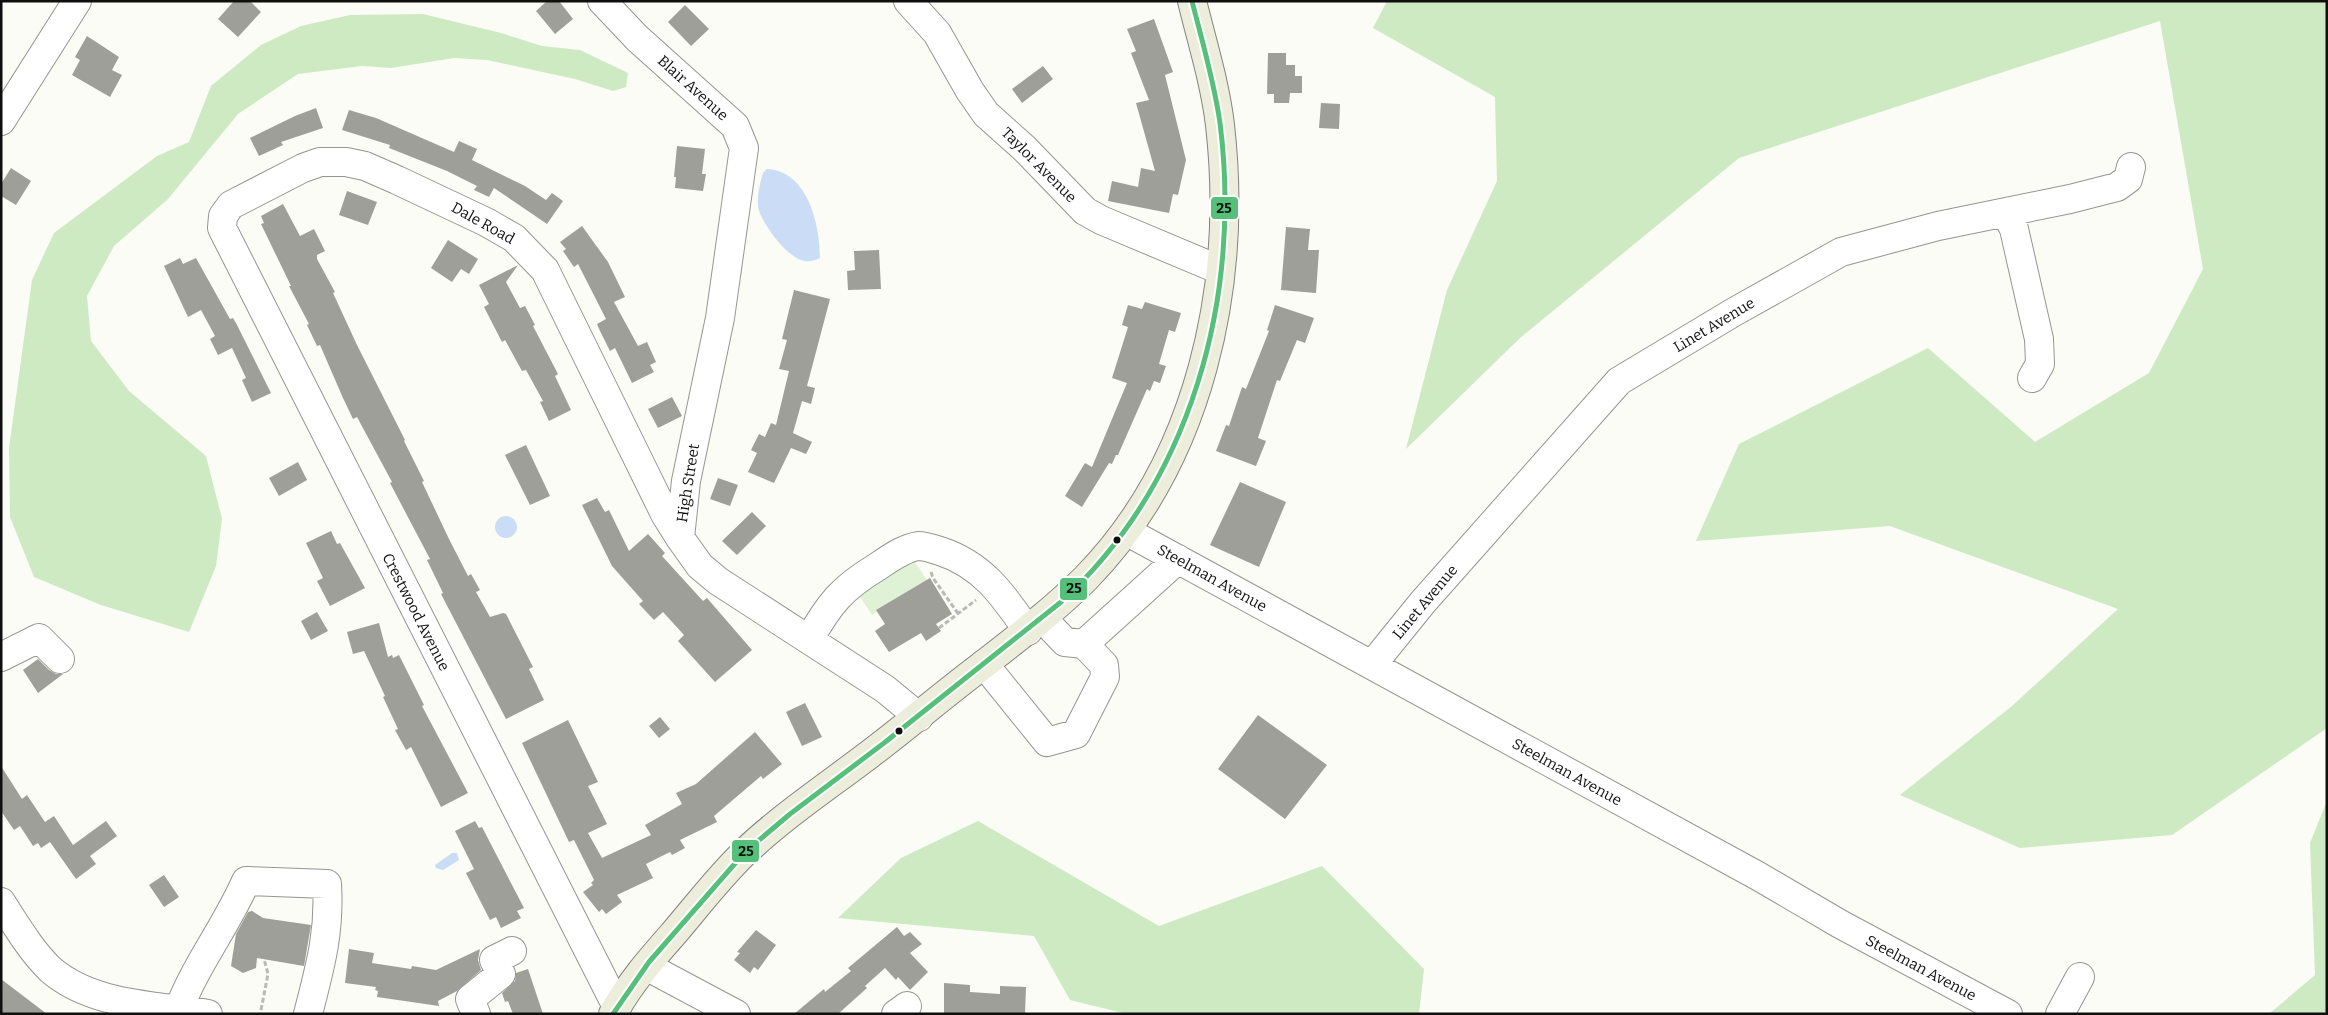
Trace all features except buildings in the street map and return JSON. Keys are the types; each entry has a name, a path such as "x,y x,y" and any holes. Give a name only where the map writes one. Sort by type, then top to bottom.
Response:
{"main road":[{"path":"615,1010 646,966 745,852 798,808 919,717 1035,624 1086,578 1126,531 1160,475 1184,425 1203,366 1216,308 1225,208 1220,121 1192,1"}],"street":[{"path":"1,120 77,1"},
{"name":"Blair Avenue","path":"602,1 637,38 735,126 744,148 738,192"},
{"name":"Taylor Avenue","path":"908,1 937,33 970,91 986,114 1024,148 1085,211 1101,220 1220,270"},
{"name":"Dale Road","path":"223,216 231,206 302,168 320,162 335,160 365,166 385,174 486,222 514,238 545,270 665,514 680,538"},
{"name":"Linet Avenue","path":"1372,665 1430,594 1618,381 1734,312 1842,252 1938,226 2006,213 2117,187 2128,179 2131,167"},
{"name":"High Street","path":"738,192 720,318 686,481 680,538 700,566 718,581 884,689 919,717"},
{"path":"2006,213 2014,229 2039,340 2040,364 2032,378"},
{"name":"Crestwood Avenue","path":"223,216 222,228 615,1010"},
{"name":"Steelman Avenue","path":"1126,531 1758,876 1840,924 2008,1014"},
{"path":"809,640 828,607 850,584 905,550 918,546 955,555 980,571 1035,624 1066,642 1084,644 1104,665 1105,676 1076,734 1047,742 984,664"},
{"path":"1084,644 1178,559"},
{"path":"1,657 39,638 60,660"},
{"path":"179,1009 189,986 236,903 246,881 327,884 329,911 327,936 308,1014"},
{"path":"1,902 35,952 51,970 90,994 208,1014"},
{"path":"476,1014 470,999 501,974 494,960 512,951"},
{"path":"646,966 736,1014"},
{"path":"2060,1014 2080,977"}],"path":[{"path":"934,549 930,565 933,578 959,615"},
{"path":"939,628 959,615 993,585"},
{"path":"261,1010 268,974 264,959"}],"green space":[{"path":"1387,1 2327,1 2327,728 2172,835 2020,848 1900,795 2012,706 2118,609 1890,526 1696,541 1739,444 1928,348 2035,442 2149,373 2203,269 2160,21 1739,158 1520,338 1406,449 1447,290 1497,181 1495,97 1373,28"},
{"path":"423,14 501,33 542,46 580,50 628,73 626,87 613,91 575,79 487,60 454,58 391,68 362,66 298,74 238,114 168,199 114,246 87,296 91,341 129,391 206,456 222,519 216,566 189,632 101,605 34,577 10,517 9,448 32,280 54,233 157,156 189,142 211,86 261,45 301,26 350,15"},
{"path":"913,559 927,580 872,615 859,595"},
{"path":"2327,801 2327,1014 2269,1014 2315,975 2310,843"},
{"path":"978,821 1159,926 1322,866 1424,969 1419,1014 1127,1014 1070,1000 1034,936 838,918 901,858"}],"water":[{"path":"767,169 781,172 793,179 802,189 814,216 820,258 805,261 791,254 777,240 764,222 758,207 758,198 763,173"},
{"path":"502,516 510,516 517,523 517,531 510,538 502,538 495,531 495,523"},
{"path":"452,853 457,853 459,860 443,870 436,868 435,865"}],"transit line":[{"name":"25","path":"613,1014 649,962 745,852 790,814 884,743 1061,602 1106,554 1144,501 1175,443 1198,382 1214,319 1223,254 1225,188 1220,123 1211,76 1192,1"}]}
